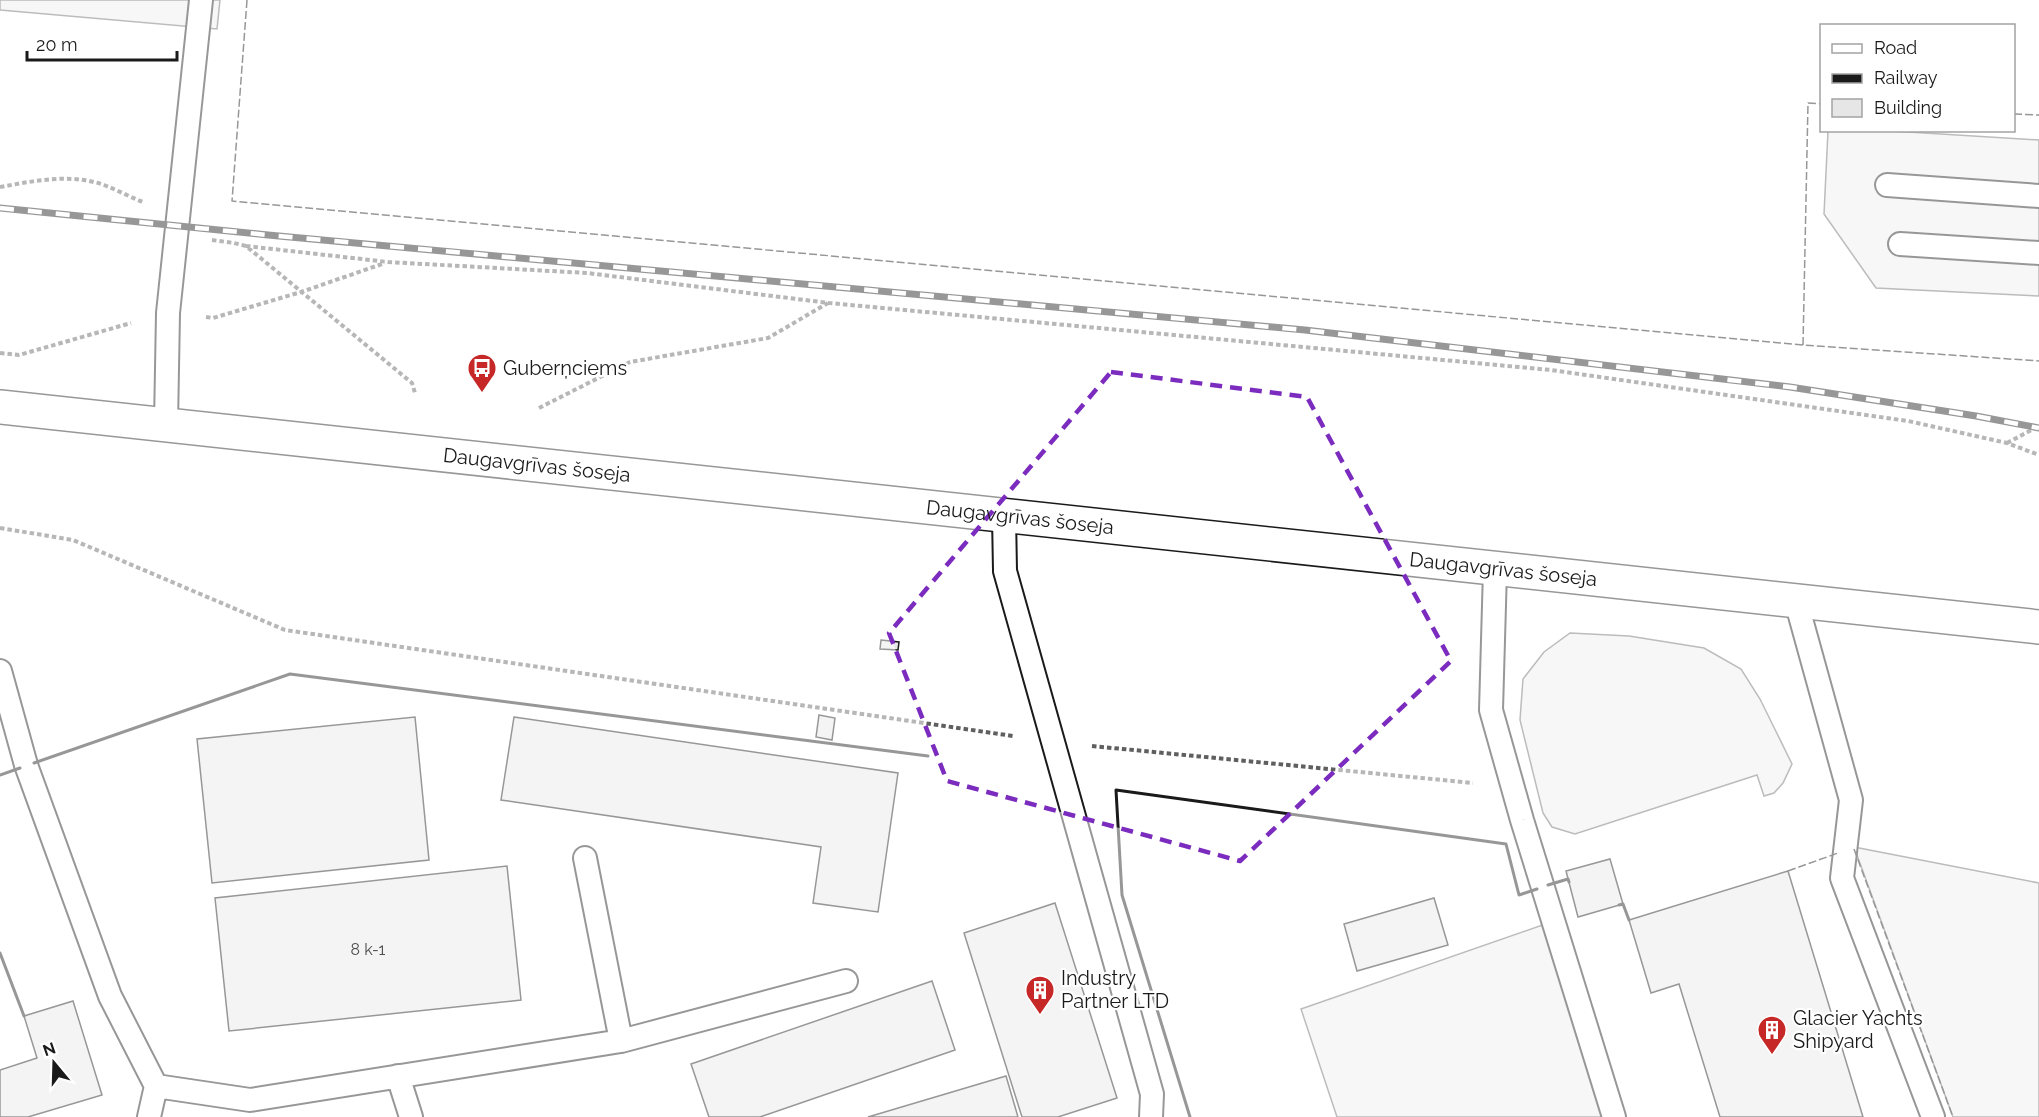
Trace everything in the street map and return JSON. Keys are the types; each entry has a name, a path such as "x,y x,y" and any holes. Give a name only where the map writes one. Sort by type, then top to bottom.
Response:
{"main road":[{"name":"Daugavgrīvas šoseja","path":"0,407 2039,627"}],"lane":[{"path":"166,424 168,313 201,0"},
{"path":"1887,185 2039,196"},
{"path":"1900,244 2039,253"},
{"path":"1004,516 1005,571 1152,1094 1152,1117"},
{"path":"1494,570 1491,710 1614,1117"},
{"path":"1796,601 1851,800 1842,878 1933,1117"},
{"path":"0,671 26,765 110,996 156,1086 149,1117"},
{"path":"585,858 621,1041"},
{"path":"156,1086 250,1100 621,1041 846,981"},
{"path":"398,1076 411,1117"}],"path":[{"path":"0,187 67,178 102,185 150,205 177,225 206,240 246,246 388,262 587,273 829,303 1551,370 1908,421 2007,443 2039,454"},
{"path":"246,246 411,383 415,393"},
{"path":"539,408 630,362 768,338 829,303"},
{"path":"2007,443 2039,426"},
{"path":"0,528 73,540 285,630 1054,742 1513,786"}],"highlighted area":[{"path":"1111,372 1307,397 1451,661 1240,861 947,781 889,633"}],"shaded area":[{"path":"0,0 220,0 217,29 0,10"},
{"path":"1828,132 1908,132 2039,140 2039,296 1876,288 1824,214"},
{"path":"1570,633 1629,636 1704,648 1741,669 1760,699 1792,764 1783,783 1774,793 1764,796 1757,775 1575,834 1552,827 1543,813 1520,720 1523,679 1544,652"},
{"path":"1854,847 2039,883 2039,1117 1953,1117"},
{"path":"1554,921 1614,1117 1337,1117 1301,1009"}],"building":[{"path":"881,640 899,642 898,650 880,649"},
{"path":"819,715 835,718 832,740 816,737"},
{"path":"415,717 429,860 212,883 197,739"},
{"path":"514,717 898,773 878,912 813,903 821,847 501,800"},
{"path":"1610,859 1623,904 1578,917 1566,871"},
{"path":"507,866 521,1000 229,1031 215,898"},
{"name":"Glacier Yachts Shipyard","path":"1788,871 1863,1117 1720,1117 1679,984 1651,993 1629,920"},
{"path":"1434,898 1448,945 1357,971 1344,924"},
{"name":"Industry Partner LTD","path":"1055,903 1117,1098 1058,1117 1022,1117 964,933"},
{"path":"932,981 955,1050 760,1117 709,1117 691,1064"},
{"path":"73,1001 102,1095 28,1117 0,1117 0,1070 37,1058 24,1016"},
{"path":"1006,1076 1018,1117 868,1117"}],"railway":[{"path":"0,208 268,235 1305,330 1790,387 2039,428"}],"fence":[{"path":"247,0 232,201 1803,345 2039,361"},
{"path":"1803,345 1808,103 1820,104"},
{"path":"2015,114 2039,115"},
{"path":"1854,849 1953,1117"},
{"path":"1788,871 1838,853"}],"wall":[{"path":"34,763 290,674 928,756"},
{"path":"0,775 20,768"},
{"path":"1190,1117 1122,895 1116,790 1506,844 1519,895 1537,889"},
{"path":"1548,885 1568,879 1569,882"},
{"path":"1619,905 1623,904 1629,920"},
{"path":"0,953 24,1016"}],"place":[{"name":"Guberņciems","path":"482,394"},
{"name":"Industry Partner LTD","path":"1040,1016"},
{"name":"Glacier Yachts Shipyard","path":"1772,1056"}]}
